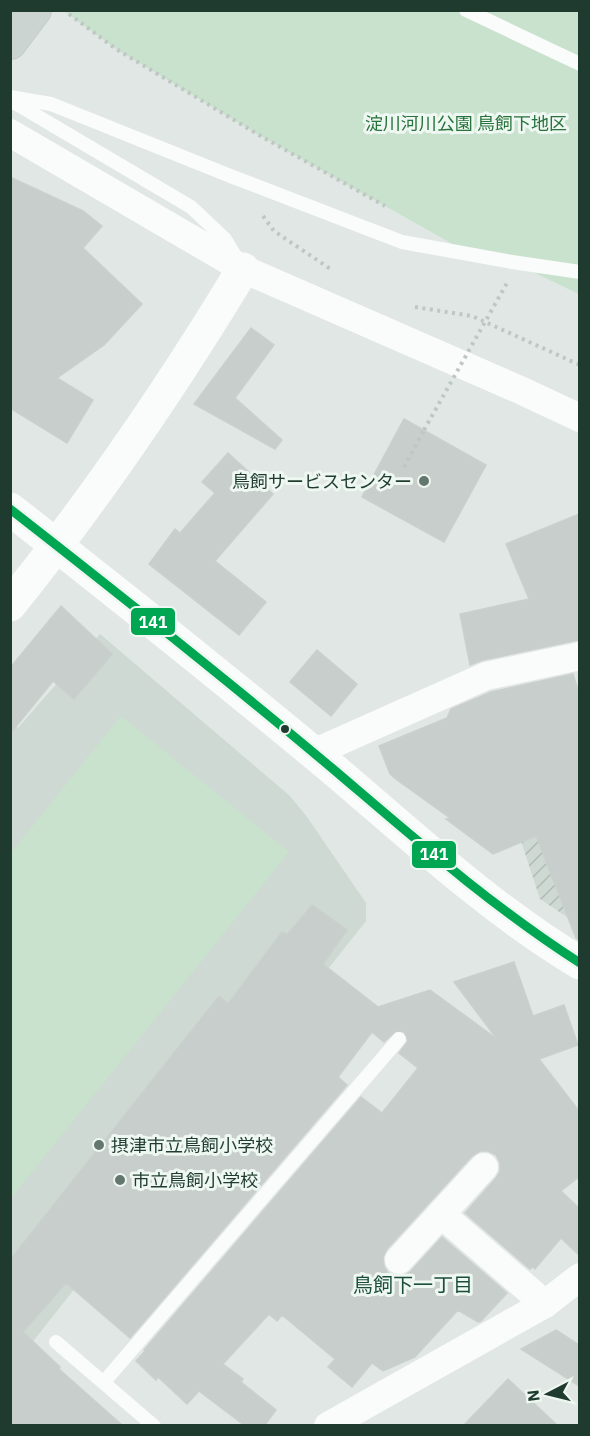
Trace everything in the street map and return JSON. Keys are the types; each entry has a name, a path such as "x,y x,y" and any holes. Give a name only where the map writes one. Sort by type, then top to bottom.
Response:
{"main road":[{"path":"10,43 35,10"}],"street":[{"path":"10,133 243,269 579,418"},
{"path":"10,605 58,546 197,345 243,269"},
{"path":"10,509 313,753 477,890 579,963"},
{"path":"313,753 486,676 579,656"},
{"path":"399,1260 484,1167"},
{"path":"441,1214 545,1304"},
{"path":"328,1425 545,1304 579,1277"}],"lane":[{"path":"466,10 579,64"},
{"path":"10,99 51,104 402,242 579,272"},
{"path":"10,99 191,207 225,239 243,269"},
{"path":"104,1382 399,1039"},
{"path":"56,1342 154,1425"}],"path":[{"path":"64,10 116,49 259,135 391,210"},
{"path":"233,177 274,231 340,275"},
{"path":"404,467 507,283"},
{"path":"406,305 472,316 579,365"}],"shaded area":[{"name":"摂津市立鳥飼小学校","path":"100,634 290,796 366,903 366,921 11,1369 11,722 18,728"},
{"path":"579,762 579,925 540,899 504,789"}],"green space":[{"name":"淀川河川公園 鳥飼下地区","path":"64,11 579,11 579,294 512,262 472,255 259,135 116,49"},
{"path":"121,716 289,852 11,1198 11,853"}],"building":[{"path":"10,177 83,211 102,226 83,248 142,304 104,345 57,378 93,400 67,443 10,408"},
{"path":"251,328 274,345 235,398 282,440 275,449 194,404"},
{"name":"鳥飼サービスセンター","path":"404,419 486,465 444,542 362,497"},
{"path":"228,453 273,494 215,561 266,602 239,635 149,564 175,529 180,533 215,493 202,482"},
{"path":"579,514 579,640 483,660 470,665 460,614 529,599 506,544"},
{"path":"61,606 112,654 74,699 53,681 10,734 10,668"},
{"path":"317,650 357,684 331,716 290,682"},
{"path":"573,674 579,693 579,940 576,938 536,836 493,854 446,819 450,818 390,774 379,746 447,718 451,709 491,692"},
{"path":"312,905 347,930 323,964 378,1007 430,990 497,1039 454,982 514,962 533,1016 564,1005 578,1045 539,1059 579,1111 579,1177 561,1191 579,1208 579,1255 561,1238 535,1269 533,1267 530,1269 465,1213 500,1171 500,1163 496,1155 488,1151 480,1151 472,1156 387,1249 383,1257 388,1273 396,1276 405,1275 442,1237 507,1293 481,1321 478,1322 458,1310 415,1357 383,1371 372,1363 352,1387 328,1367 335,1359 282,1315 277,1321 269,1314 223,1364 276,1410 265,1425 244,1425 199,1391 187,1404 158,1377 156,1380 136,1361 361,1097 382,1113 418,1068 399,1053 408,1041 404,1032 396,1031 384,1042 372,1032 338,1077 347,1085 130,1338 66,1283 23,1332 60,1367 59,1369 122,1425 10,1425 10,1260 219,996 228,1004 282,932 287,935"},
{"path":"556,1330 579,1345 579,1386 521,1349"},
{"path":"508,1379 557,1425 464,1425"}],"transit line":[{"name":"141","path":"10,509 213,670 453,870 515,918 580,963"}],"place":[{"name":"鳥飼サービスセンター","path":"424,481"},
{"name":"摂津市立鳥飼小学校","path":"99,1145"},
{"name":"市立鳥飼小学校","path":"120,1180"}],"district":[{"name":"鳥飼下一丁目","path":"413,1284"}]}
